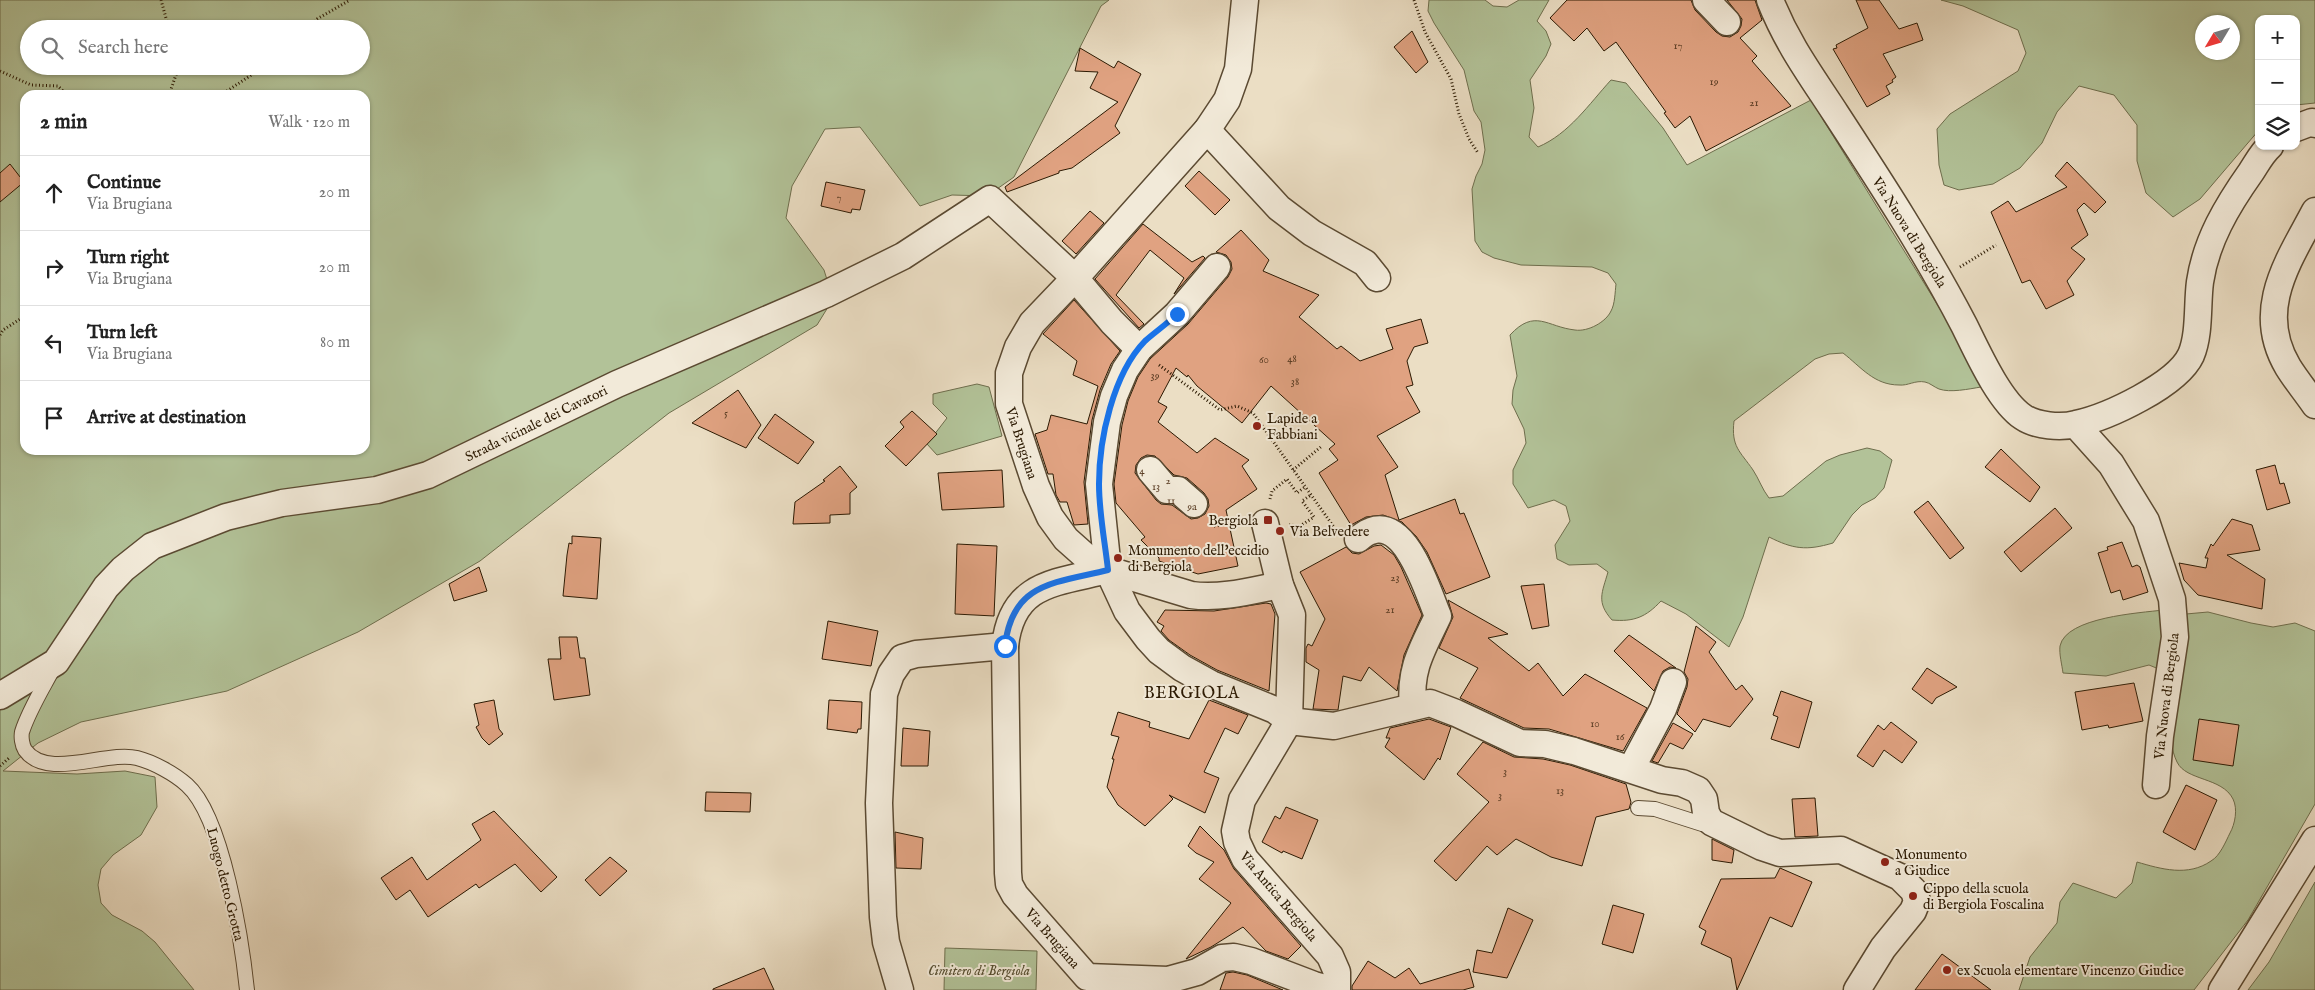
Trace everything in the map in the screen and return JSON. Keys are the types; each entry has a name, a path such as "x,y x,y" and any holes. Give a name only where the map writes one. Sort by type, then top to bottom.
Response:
{"street":[{"name":"Via Brugiana","path":"1245,0 1238,70 1226,100 1207,130 1076,278 1032,323 1018,347 1009,373 1009,404 1036,486 1050,517 1066,539 1084,555 1108,570 1171,590 1205,597 1229,595 1280,585"},
{"path":"1706,0 1727,22"},
{"name":"Via Nuova di Bergiola","path":"1770,0 1783,32 1800,62 1836,114 1940,279 2001,393 2023,417 2048,425 2076,425 2136,402 2177,373 2191,354 2198,321 2200,284 2206,250 2222,216 2267,150"},
{"path":"2300,126 2312,122 2315,124"},
{"path":"1207,130 1279,208 1312,233 1365,262 1377,278"},
{"name":"Strada vicinale dei Cavatori","path":"0,696 56,662 106,588 123,569 152,546 226,516 282,502 377,490 428,475 617,384 826,294 903,256 990,199 1076,278"},
{"path":"2315,211 2284,268 2275,297 2274,326 2278,343 2288,366 2315,405"},
{"path":"1217,267 1177,314 1139,349 1125,370 1114,396 1107,422 1099,471 1100,506 1108,570 1127,611 1159,650 1182,668 1211,684 1275,710 1289,721 1334,726 1370,719 1430,703 1520,743 1545,744 1567,749 1662,780 1682,783 1698,790 1704,799 1706,813 1711,822 1762,847 1780,853 1840,850 1900,877 1914,891 1917,901 1913,911 1883,948 1857,990"},
{"path":"1076,278 1112,322 1139,349"},
{"name":"Via Nuova di Bergiola","path":"2076,425 2111,464 2146,521 2172,599 2175,637 2160,736 2156,785"},
{"path":"1150,470 1167,490 1178,490 1194,504"},
{"path":"1266,523 1280,585 1292,615 1289,721"},
{"path":"1358,539 1372,530 1388,531 1403,541 1418,566 1438,616 1416,663 1411,686 1413,706"},
{"name":"Via Brugiana","path":"1108,570 1052,584 1030,594 1011,616 1005,646 1009,884 1015,895 1087,977 1168,980 1197,972 1222,958 1234,957 1251,961 1314,985 1335,990"},
{"path":"900,990 886,942 883,917 880,803 884,694 891,674 902,658 916,654 1005,646"},
{"path":"1631,769 1662,709 1673,682"},
{"name":"Via Antica Bergiola","path":"1289,721 1242,800 1235,831 1237,842 1245,859 1330,956 1337,972 1335,990"},
{"path":"2222,990 2315,840"}],"lane":[{"name":"Luogo detto Grotta","path":"56,662 22,733 23,746 30,757 60,764 85,763 113,758 137,758 161,769 188,786 206,812 219,844 243,951 247,990"},
{"path":"1638,808 1672,813 1690,822 1702,824 1711,822"}],"path":[{"path":"161,0 167,20"},
{"path":"316,20 350,0"},
{"path":"1414,0 1425,32 1451,79 1459,114 1469,139 1478,153"},
{"path":"0,71 32,85 58,86 62,90"},
{"path":"171,90 176,75"},
{"path":"229,90 251,75"},
{"path":"1956,269 1996,245"},
{"path":"0,334 20,319"},
{"path":"1139,349 1220,410 1237,406 1253,413 1340,536 1358,539"},
{"path":"1293,470 1322,446"},
{"path":"1287,479 1297,493 1305,487"},
{"path":"1311,496 1302,502 1314,516"}],"green space":[{"path":"0,0 1109,0 1101,6 1014,177 987,196 952,195 920,206 860,127 825,129 792,186 786,218 824,270 833,299 817,325 669,413 480,561 358,632 227,691 81,722 38,743 3,771 77,774 125,771 155,777 157,807 141,835 113,855 101,869 98,885 101,903 112,915 142,931 155,942 194,990 0,990"},
{"path":"1429,0 1485,0 1493,6 1507,7 1519,0 1549,0 1537,21 1546,31 1551,44 1546,56 1530,80 1534,108 1529,137 1538,147 1569,126 1611,80 1626,83 1663,128 1687,165 1811,100 1958,338 1981,387 1949,391 1939,389 1925,382 1902,385 1890,384 1875,379 1843,353 1829,354 1815,359 1734,421 1733,430 1737,448 1753,470 1769,498 1783,496 1826,461 1840,455 1867,448 1880,451 1892,460 1884,488 1875,498 1862,505 1852,515 1833,543 1800,548 1769,537 1743,617 1729,647 1686,614 1661,601 1645,615 1627,620 1612,620 1602,602 1602,592 1608,572 1597,564 1569,565 1557,559 1555,545 1570,521 1566,506 1554,500 1528,508 1513,484 1513,470 1526,443 1524,429 1512,404 1517,376 1510,335 1527,322 1534,321 1541,321 1575,330 1596,325 1605,319 1611,311 1616,284 1608,273 1592,267 1521,265 1494,258 1482,252 1475,241 1472,189 1482,164 1485,150 1481,122 1474,111 1464,70 1428,11"},
{"path":"1941,0 2315,0 2315,103 2300,105 2300,15 2255,15 2255,135 2200,199 2173,217 2146,193 2137,161 2137,125 2114,95 2079,86 2057,112 2042,143 2020,168 1993,184 1959,190 1944,185 1939,165 1937,129 1950,114 2018,71 2026,53 2018,30 1963,6"},
{"path":"977,384 989,387 1002,436 937,455 927,444 947,418 933,404 933,394"},
{"path":"2163,610 2186,614 2208,612 2273,627 2295,623 2315,631 2315,804 2248,920 2194,990 2019,990 2030,957 2057,923 2060,902 2073,883 2116,898 2132,883 2137,862 2174,870 2193,869 2202,866 2217,856 2232,829 2235,807 2233,799 2228,792 2213,783 2188,773 2177,762 2173,752 2170,730 2171,674 2149,665 2106,676 2063,673 2060,646 2065,636 2075,629 2105,618"},
{"path":"2315,882 2315,990 2248,990 2269,962"},
{"name":"Cimitero di Bergiola","path":"945,948 1037,951 1036,990 944,990"}],"building":[{"path":"1567,0 1691,0 1695,10 1716,32 1722,36 1730,37 1738,32 1742,19 1727,0 1755,0 1762,20 1740,38 1757,56 1752,61 1791,106 1706,151 1690,116 1675,128 1664,113 1666,112 1616,42 1604,51 1587,28 1574,41 1550,18"},
{"path":"1856,0 1879,0 1899,29 1917,23 1923,40 1883,54 1896,77 1892,80 1893,82 1886,86 1890,94 1867,107 1833,49 1837,48 1836,45 1868,28"},
{"path":"1412,31 1428,62 1416,73 1394,47"},
{"path":"1080,48 1114,68 1118,61 1141,74 1115,126 1120,133 1072,168 1059,171 1059,173 1007,192 1005,187 1118,102 1090,88 1098,72 1075,71"},
{"path":"2067,162 2106,202 2095,213 2084,203 2077,210 2088,235 2071,248 2085,259 2067,281 2074,295 2046,309 2030,280 2022,283 1991,212 2008,201 2016,212 2067,187 2055,176"},
{"path":"10,164 20,177 20,185 0,202 0,173"},
{"path":"1199,171 1230,200 1215,215 1185,186"},
{"path":"826,182 865,190 860,210 852,209 851,213 821,206"},
{"path":"1090,211 1104,223 1076,254 1062,241"},
{"path":"1143,224 1192,262 1203,256 1205,258 1174,294 1184,278 1150,250 1116,295 1144,324 1139,328 1095,279"},
{"path":"1241,230 1269,260 1263,271 1319,295 1299,317 1337,349 1341,346 1360,361 1393,349 1386,329 1421,319 1428,343 1414,347 1407,361 1413,385 1406,387 1420,412 1377,436 1398,467 1385,475 1399,520 1455,499 1460,514 1464,513 1490,577 1446,594 1427,552 1416,536 1402,522 1383,515 1366,517 1351,525 1319,473 1338,460 1329,449 1335,444 1271,386 1242,423 1197,386 1188,375 1187,377 1176,368 1158,402 1167,407 1158,422 1197,453 1215,438 1249,460 1242,466 1257,489 1226,510 1238,566 1198,574 1159,561 1159,558 1141,540 1145,537 1116,503 1114,484 1122,425 1128,401 1138,377 1150,359 1188,324 1228,277 1232,269 1231,262 1226,255 1216,252","holes":["1147,455 1155,456 1174,475 1187,478 1204,493 1208,499 1209,506 1205,514 1191,519 1172,505 1161,504 1156,500 1135,473 1136,465 1141,458"]},
{"path":"1074,300 1120,351 1111,364 1100,390 1092,420 1084,482 1088,524 1074,525 1067,502 1060,502 1056,495 1053,474 1048,474 1035,434 1047,430 1051,415 1087,424 1098,386 1073,375 1077,361 1043,334"},
{"path":"738,390 761,425 746,448 692,423"},
{"path":"912,411 937,434 906,466 885,446 904,427 900,422"},
{"path":"775,414 814,442 798,464 758,438"},
{"path":"2001,449 2040,487 2030,502 1985,467"},
{"path":"2275,465 2280,484 2284,483 2290,503 2267,510 2256,470"},
{"path":"840,466 857,487 850,493 850,514 830,515 830,523 793,524 795,502 825,481 823,480"},
{"path":"1002,470 1004,507 942,510 938,473"},
{"path":"1928,501 1964,548 1950,559 1914,512"},
{"path":"2055,508 2072,528 2021,572 2004,552"},
{"path":"2232,519 2252,525 2260,550 2227,555 2265,579 2262,609 2198,595 2184,580 2179,563 2206,568 2208,558 2205,558 2211,544 2213,546"},
{"path":"572,536 601,538 597,599 563,596 567,555 569,543 572,544"},
{"path":"2122,542 2132,567 2137,565 2140,567 2148,592 2123,600 2120,590 2111,593 2098,553 2108,550 2107,547"},
{"path":"957,544 997,546 994,616 955,614"},
{"path":"1381,545 1394,555 1422,615 1404,655 1397,691 1369,667 1361,681 1343,676 1338,710 1313,709 1319,670 1306,662 1306,648 1308,644 1312,646 1325,619 1300,572 1346,547 1352,553 1359,554 1374,546"},
{"path":"479,567 487,591 454,601 449,584"},
{"path":"1544,584 1549,626 1532,629 1521,586"},
{"path":"1448,600 1508,634 1488,638 1529,671 1538,663 1563,696 1585,674 1647,708 1623,751 1549,729 1524,728 1460,698 1478,668 1439,648 1453,617"},
{"path":"1266,603 1271,604 1275,614 1269,691 1217,670 1190,655 1169,640 1161,631 1164,626 1157,622 1165,610 1214,611"},
{"path":"828,621 878,631 871,666 822,659"},
{"path":"1696,626 1716,642 1709,652 1736,690 1742,685 1753,699 1730,727 1703,719 1695,732 1677,714 1687,687 1688,679 1684,672"},
{"path":"1629,635 1676,668 1670,667 1663,671 1654,691 1614,651"},
{"path":"559,637 577,637 580,658 585,658 590,695 554,700 548,659 561,659"},
{"path":"1927,668 1957,687 1936,698 1932,704 1912,689"},
{"path":"2134,683 2143,721 2109,728 2108,725 2082,730 2075,692"},
{"path":"1781,691 1812,702 1799,748 1771,739 1778,717 1773,715"},
{"path":"494,700 499,729 503,734 489,745 482,738 476,727 479,725 474,704"},
{"path":"829,700 862,702 861,729 858,729 857,733 827,729"},
{"path":"1209,700 1248,715 1238,734 1225,728 1204,772 1219,778 1205,813 1169,795 1173,799 1145,826 1118,805 1107,787 1114,759 1112,759 1119,737 1111,735 1118,712 1150,722 1149,727 1189,739"},
{"path":"1429,719 1451,727 1440,760 1438,758 1424,780 1385,747 1390,738 1386,738 1390,728"},
{"path":"2199,719 2239,725 2233,766 2193,760"},
{"path":"1891,722 1917,742 1902,763 1884,750 1873,767 1857,756 1878,725 1884,730"},
{"path":"1673,723 1693,734 1683,749 1670,743 1658,763 1652,761"},
{"path":"903,728 930,731 928,766 901,766"},
{"path":"1483,742 1514,757 1543,759 1570,765 1626,784 1631,802 1629,809 1596,817 1582,866 1551,857 1516,839 1497,855 1487,846 1456,881 1434,861 1489,802 1457,774"},
{"path":"2186,785 2217,800 2195,850 2163,832"},
{"path":"706,792 751,793 750,812 705,811"},
{"path":"1815,798 1818,836 1795,837 1792,799"},
{"path":"1286,807 1318,820 1302,859 1283,851 1282,853 1262,842 1275,816 1280,819"},
{"path":"494,811 557,877 541,892 515,864 479,888 476,884 428,917 410,890 396,900 381,878 412,857 427,880 481,840 472,824"},
{"path":"1200,826 1224,850 1234,869 1301,946 1288,959 1266,951 1243,927 1211,947 1186,959 1231,903 1199,879 1214,862 1196,853 1188,846"},
{"path":"895,832 923,838 921,869 896,868"},
{"path":"1712,839 1734,850 1732,863 1712,860"},
{"path":"610,857 627,871 600,896 585,880"},
{"path":"1780,868 1812,882 1792,927 1770,917 1737,990 1731,958 1701,944 1706,931 1699,927 1721,879 1775,878"},
{"path":"1613,905 1644,914 1633,953 1602,944"},
{"path":"1508,908 1533,920 1507,978 1473,972 1477,950 1492,953"},
{"name":"ex Scuola elementare Vincenzo Giudice","path":"1942,954 1991,990 1915,990"},
{"path":"1368,961 1395,978 1409,968 1420,984 1469,969 1474,987 1463,990 1352,990 1352,986"},
{"path":"764,968 774,990 713,990 713,989"},
{"path":"1233,972 1247,975 1283,990 1220,990 1226,973"}],"place":[{"name":"Lapide a Fabbiani","path":"1257,426"},
{"name":"Bergiola","path":"1268,520"},
{"name":"Via Belvedere","path":"1280,531"},
{"name":"Monumento dell'eccidio di Bergiola","path":"1118,558"},
{"name":"Monumento a Giudice","path":"1885,862"},
{"name":"Cippo della scuola di Bergiola Foscalina","path":"1913,896"},
{"name":"ex Scuola elementare Vincenzo Giudice","path":"1947,970"}],"district":[{"name":"BERGIOLA","path":"1192,692"}],"route":[{"path":"1005,646 1007,627 1011,616 1030,594 1052,584 1108,570 1100,506 1099,471 1107,422 1114,396 1125,370 1145,341 1177,314"}]}
